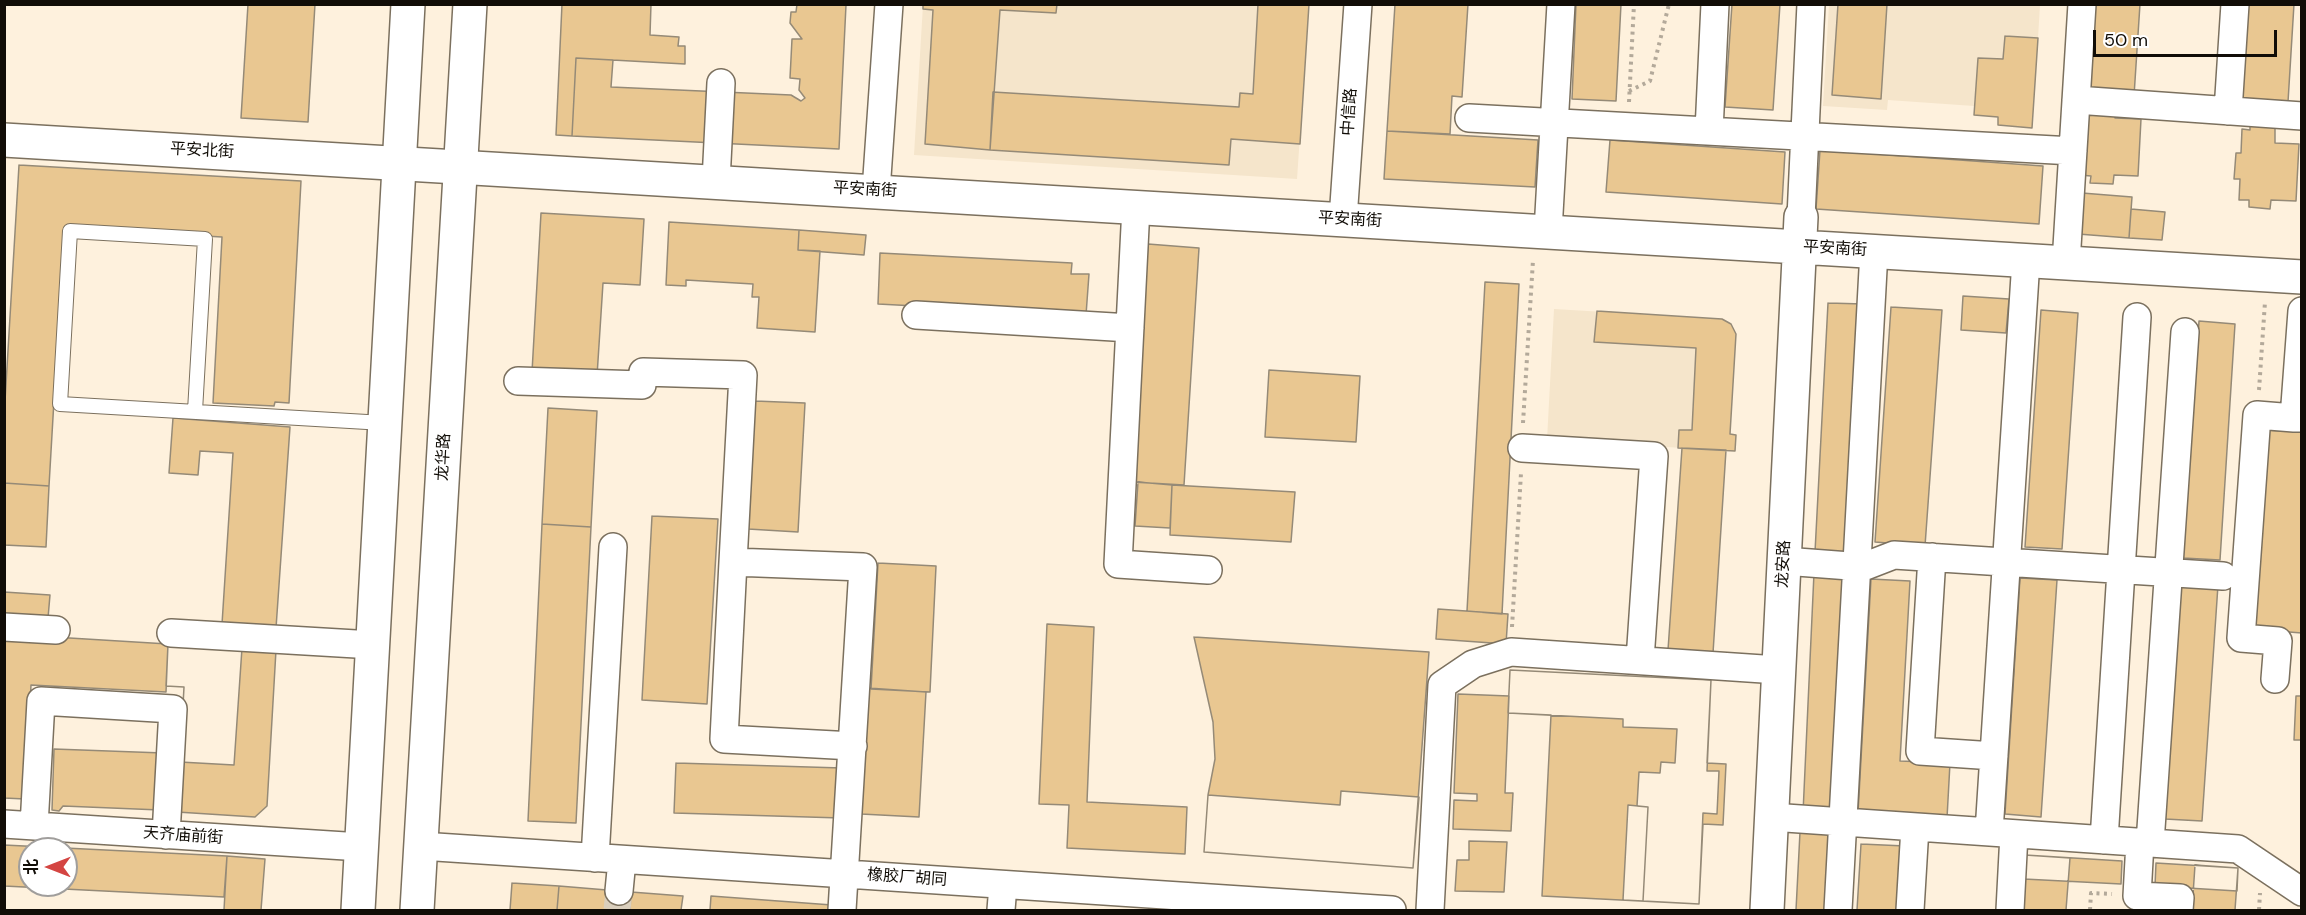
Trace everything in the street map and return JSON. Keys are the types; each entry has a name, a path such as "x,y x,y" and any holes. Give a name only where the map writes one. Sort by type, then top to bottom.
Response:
{"street":[{"path":"358,910 408,4"},
{"name":"龙华路","path":"417,910 470,4"},
{"path":"876,191 889,4"},
{"name":"中信路","path":"1342,219 1358,4"},
{"path":"1548,231 1561,4"},
{"path":"1709,131 1715,4"},
{"path":"1801,232 1811,4"},
{"path":"2066,262 2082,4"},
{"path":"2228,111 2235,4"},
{"path":"716,181 721,83"},
{"path":"2076,100 2301,116"},
{"path":"1469,118 2073,151"},
{"name":"平安北街","path":"4,140 399,162"},
{"name":"平安南街","path":"399,162 1548,231 1801,232 1874,251 2301,277"},
{"path":"1136,207 1118,564 1208,570"},
{"name":"龙安路","path":"1767,910 1801,232"},
{"path":"1838,910 1874,251"},
{"path":"2010,910 1994,756 2026,260"},
{"path":"2275,679 2290,642 2241,638 2257,415 2298,418 2301,311"},
{"path":"916,315 1130,328"},
{"path":"2104,840 2137,317"},
{"path":"2179,910 2180,898 2137,896 2145,843 2169,573 2185,332"},
{"path":"518,381 642,385 643,372 743,375 724,739 853,746"},
{"path":"1522,448 1654,456 1640,660"},
{"path":"595,858 613,548"},
{"path":"1784,561 1863,567 1894,555 2223,576"},
{"path":"1932,558 1920,751 1994,756"},
{"path":"733,562 863,567 842,910"},
{"path":"4,627 56,630"},
{"path":"171,633 373,645"},
{"path":"1430,910 1442,685 1473,664 1511,652 1779,669"},
{"path":"34,826 41,702 161,708 172,709 166,835"},
{"path":"1771,817 2238,849 2301,892"},
{"name":"天齐庙前街","path":"4,824 362,847"},
{"path":"1910,910 1915,827"},
{"name":"橡胶厂胡同","path":"421,846 845,874 1002,898 1392,910"},
{"path":"619,891 622,860"}],"lane":[{"path":"195,411 205,239 70,231 60,404 384,423"}],"path":[{"path":"1627,127 1634,4"},
{"path":"1629,91 1650,81 1669,4"},
{"path":"2257,415 2267,275"},
{"path":"2090,910 2091,893 2137,896"}],"shaded area":[{"path":"923,5 1309,5 1297,179 914,155"},
{"path":"1829,5 2040,5 2038,38 2005,36 2003,59 1978,58 1974,106 1888,100 1887,110 1823,106"},
{"path":"1554,309 1722,319 1731,324 1736,334 1730,434 1736,435 1735,451 1547,440"}],"building":[{"path":"248,4 315,4 308,122 241,118"},
{"path":"562,4 651,4 650,35 679,37 678,46 685,46 685,64 576,58 572,136 556,135"},
{"path":"797,4 846,5 839,149 572,136 576,58 613,60 611,87 791,95 801,101 805,98 799,90 800,79 790,78 792,39 802,39 790,23 791,12 796,12"},
{"path":"923,4 1057,4 1056,13 1000,10 990,150 925,144 933,10 923,9"},
{"path":"1258,4 1309,4 1300,144 1231,139 1229,165 990,150 993,92 1239,107 1240,93 1253,94"},
{"path":"1395,4 1468,4 1462,97 1452,96 1450,134 1387,131"},
{"path":"1576,4 1621,4 1616,101 1572,99"},
{"path":"1732,4 1780,4 1773,110 1725,107"},
{"path":"1838,4 1887,4 1881,99 1832,95"},
{"path":"2094,4 2140,4 2134,96 2088,93"},
{"path":"2248,4 2294,4 2288,102 2242,99"},
{"path":"2005,36 2038,38 2032,128 1998,125 1998,117 1974,115 1978,58 2003,59"},
{"path":"2115,110 2115,118 2141,119 2138,176 2114,175 2113,184 2090,183 2091,176 2080,175 2082,114"},
{"path":"2250,125 2275,126 2275,143 2299,144 2296,201 2271,200 2270,209 2249,207 2249,200 2239,200 2240,179 2234,179 2236,153 2241,153 2242,129 2250,130"},
{"path":"1387,131 1538,140 1535,187 1384,179"},
{"path":"1610,140 1785,152 1782,204 1606,192"},
{"path":"1820,150 2043,166 2039,224 1816,209"},
{"path":"19,165 301,181 289,403 275,402 274,406 213,403 222,237 64,228 49,486 4,483 4,418"},
{"path":"2082,193 2132,197 2129,238 2078,234"},
{"path":"2131,209 2165,212 2162,240 2129,238"},
{"path":"541,213 644,219 640,285 603,283 597,376 532,372"},
{"path":"669,222 799,230 798,250 820,251 815,332 757,328 759,297 752,297 753,284 686,280 686,286 666,285"},
{"path":"799,230 866,235 864,255 798,250"},
{"path":"1148,244 1199,248 1184,485 1132,482"},
{"path":"880,253 1072,263 1071,274 1089,274 1086,315 878,304"},
{"path":"1485,282 1519,284 1502,614 1467,611"},
{"path":"1963,296 2009,299 2006,333 1961,330"},
{"path":"1828,303 1863,304 1850,553 1815,552"},
{"path":"1891,307 1942,310 1925,546 1875,542"},
{"path":"2041,310 2078,313 2062,549 2025,547"},
{"path":"1597,311 1722,319 1731,324 1736,334 1730,434 1736,435 1735,451 1678,448 1679,430 1692,430 1696,348 1594,342"},
{"path":"2199,321 2235,324 2220,560 2183,558"},
{"path":"1269,370 1360,376 1356,442 1265,437"},
{"path":"755,401 805,403 798,532 748,529"},
{"path":"548,408 597,411 591,527 542,524"},
{"path":"173,418 290,427 276,628 222,624 233,453 200,451 198,475 169,473"},
{"path":"2264,430 2302,432 2302,633 2250,629"},
{"path":"1682,448 1726,450 1713,653 1668,650"},
{"path":"1138,482 1172,485 1170,528 1135,526"},
{"path":"4,483 49,486 46,547 4,545"},
{"path":"1172,485 1295,492 1291,542 1170,535"},
{"path":"652,516 718,519 707,704 642,700"},
{"path":"542,524 591,527 576,823 528,821"},
{"path":"878,563 936,566 930,692 871,689"},
{"path":"1814,573 1848,574 1837,815 1803,813"},
{"path":"2020,578 2057,580 2041,817 2005,814"},
{"path":"1871,579 1910,581 1900,761 1950,763 1947,818 1858,813"},
{"path":"2181,582 2218,585 2202,821 2165,819"},
{"path":"4,592 50,595 48,618 4,616"},
{"path":"1438,609 1508,614 1506,644 1436,639"},
{"path":"1047,624 1094,627 1087,802 1187,807 1185,854 1067,848 1069,805 1039,804"},
{"path":"4,634 168,644 166,692 31,685 25,799 4,798"},
{"path":"1194,637 1429,652 1413,868 1204,852 1208,795 1215,759 1213,722"},
{"path":"168,644 276,650 267,806 255,817 177,812 184,687 166,686"},
{"path":"168,644 242,648 234,765 180,762 184,687 166,686"},
{"path":"1510,670 1711,680 1707,763 1726,764 1723,825 1703,824 1699,904 1542,896 1551,715 1508,713"},
{"path":"1510,670 1711,680 1707,771 1719,771 1717,814 1703,813 1699,904 1643,901 1648,807 1637,806 1639,772 1660,773 1661,762 1675,763 1677,729 1623,727 1623,719 1508,713"},
{"path":"868,688 926,692 919,817 861,814"},
{"path":"1458,694 1509,696 1505,793 1513,793 1511,831 1453,829 1454,800 1477,801 1477,794 1454,793"},
{"path":"2296,696 2302,696 2302,740 2294,740"},
{"path":"54,749 163,753 160,810 63,806 59,811 52,810"},
{"path":"676,763 842,768 841,818 674,813"},
{"path":"1341,791 1419,797 1413,868 1204,852 1208,795 1340,805"},
{"path":"1628,805 1648,807 1643,901 1623,900"},
{"path":"1800,832 1835,834 1831,910 1796,910"},
{"path":"1469,841 1507,842 1504,892 1455,891 1457,860 1469,860"},
{"path":"1861,844 1905,846 1901,910 1857,910"},
{"path":"4,845 18,846 18,887 4,886"},
{"path":"78,849 227,856 224,897 78,890"},
{"path":"2025,855 2070,858 2066,910 2022,910"},
{"path":"2025,855 2122,861 2121,884 2024,879"},
{"path":"227,856 265,859 261,910 224,910"},
{"path":"2156,863 2238,868 2237,891 2155,886"},
{"path":"2195,865 2238,868 2235,910 2192,910"},
{"path":"512,883 559,886 557,910 510,910"},
{"path":"559,886 631,892 630,910 557,910"},
{"path":"631,892 683,896 681,910 630,910"},
{"path":"711,896 832,905 832,910 710,910"}],"tunnel":[{"path":"617,910 619,891"}]}
